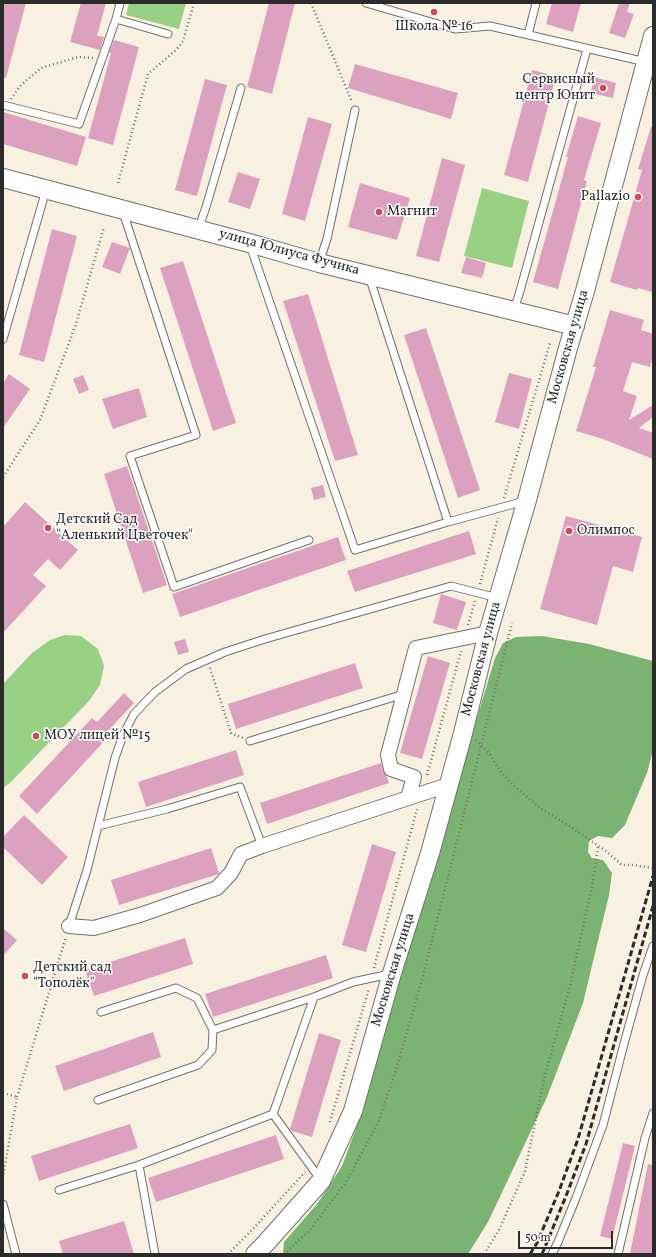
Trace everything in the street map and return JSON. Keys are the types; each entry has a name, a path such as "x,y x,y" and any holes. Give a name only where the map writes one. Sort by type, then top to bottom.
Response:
{"street":[{"name":"Московская улица","path":"255,1254 266,1244 321,1181 352,1111 392,973 430,854 462,737 488,633 527,500 568,348 586,291 653,36"},
{"name":"улица Юлиуса Фучика","path":"3,178 319,263 575,326"},
{"path":"408,798 414,777 391,769 388,755 416,648 488,633"},
{"path":"69,926 94,928 140,915 217,888 231,873 241,854 448,785"}],"lane":[{"path":"5,106 79,124 116,19 120,3"},
{"path":"366,3 455,29 490,26 646,62"},
{"path":"528,35 536,3"},
{"path":"116,19 168,34"},
{"path":"514,310 587,49"},
{"path":"198,230 240,88"},
{"path":"319,263 326,239 355,110"},
{"path":"3,339 46,190"},
{"path":"122,210 196,435 130,456 174,587 309,540"},
{"path":"249,243 355,550 527,500"},
{"path":"368,274 448,522"},
{"path":"69,926 87,870 115,758 123,736 134,714 155,692 186,669 225,652 265,639 451,586 498,598"},
{"path":"250,741 404,694"},
{"path":"98,826 167,809 240,787 262,846"},
{"path":"552,1254 576,1198 603,1125 624,1040 643,974 653,946"},
{"path":"213,1030 353,982 392,973"},
{"path":"98,1100 198,1065 212,1050 213,1030 197,998 176,988 100,1012"},
{"path":"273,1114 314,996"},
{"path":"618,1254 645,1138 653,1113"},
{"path":"273,1114 321,1181"},
{"path":"59,1190 139,1165 273,1114"},
{"path":"139,1165 155,1254"},
{"path":"3,1204 16,1254"},
{"path":"613,1254 621,1240"}],"path":[{"path":"118,183 148,74 183,42 194,3"},
{"path":"311,3 355,110"},
{"path":"5,106 31,75 41,68 78,57 102,59"},
{"path":"3,477 40,420 76,324 104,226"},
{"path":"284,1254 310,1230 346,1182 378,1123 396,1070 422,980 512,623"},
{"path":"207,660 231,733 250,741"},
{"path":"462,737 476,740 489,753 500,771 540,808 606,851 622,865 653,868"},
{"path":"484,1254 499,1230 525,1171 545,1075 571,978 592,886 598,846"},
{"path":"3,1176 17,1097 69,926"},
{"path":"3,1093 17,1097"}],"green space":[{"path":"129,3 186,3 179,29 126,15"},
{"path":"482,188 529,201 512,268 464,256"},
{"path":"65,635 81,636 98,649 104,666 100,685 89,701 10,783 3,788 3,684 32,653 50,640"},
{"path":"542,636 589,644 653,661 653,750 647,773 625,825 612,838 598,836 589,841 588,852 592,858 603,860 612,873 609,895 583,1003 547,1097 488,1222 468,1254 283,1254 284,1242 317,1204 342,1166 362,1112 401,970 495,658 503,643 516,637"}],"building":[{"path":"3,3 26,3 6,78 3,77"},
{"path":"81,3 106,3 97,36 104,37 100,50 70,42"},
{"path":"269,3 295,3 272,94 247,87"},
{"path":"552,3 581,3 573,32 546,24"},
{"path":"619,3 630,3 627,12 634,14 625,38 609,33"},
{"path":"114,40 139,47 113,145 88,138 111,53 109,53"},
{"path":"355,64 458,93 451,119 348,88"},
{"path":"532,70 556,76 528,182 504,175"},
{"name":"Сервисный центр Юнит","path":"594,77 616,83 613,98 591,93"},
{"path":"205,79 227,85 197,196 175,190"},
{"path":"3,112 86,137 77,166 3,144"},
{"path":"578,116 601,123 584,180 587,181 558,289 533,282"},
{"path":"308,117 332,124 305,221 282,214"},
{"path":"651,127 653,127 653,292 638,288 637,290 610,282 642,170 638,169"},
{"path":"442,158 465,165 439,262 416,256"},
{"path":"238,172 260,179 250,209 228,202"},
{"name":"Магнит","path":"360,183 410,198 397,240 348,227"},
{"path":"52,229 77,236 44,362 19,355"},
{"path":"112,242 130,248 120,274 102,267"},
{"path":"466,257 486,263 482,278 461,273"},
{"path":"183,261 236,423 213,431 160,268"},
{"path":"308,294 358,455 335,461 283,301"},
{"path":"610,310 644,320 641,330 653,334 653,356 650,367 632,362 623,391 637,396 629,420 653,405 653,417 639,428 653,433 653,459 603,439 576,431 596,367 593,367"},
{"path":"426,328 480,490 458,498 404,335"},
{"path":"509,373 532,379 519,429 495,422"},
{"path":"9,374 30,389 3,428 3,383"},
{"path":"83,375 89,390 79,394 73,379"},
{"path":"139,388 147,417 113,429 102,399"},
{"path":"127,466 167,585 143,593 104,474"},
{"path":"323,485 326,497 314,500 311,488"},
{"path":"25,502 78,550 60,570 48,559 33,575 46,586 3,633 3,527"},
{"path":"566,516 642,537 633,572 613,566 597,625 540,609"},
{"path":"469,531 476,554 355,592 347,571"},
{"path":"338,537 346,560 180,617 172,594"},
{"path":"441,594 466,602 457,630 433,623"},
{"path":"185,639 189,652 178,655 174,642"},
{"path":"428,656 450,663 422,759 400,753"},
{"path":"355,663 363,688 236,729 228,704"},
{"path":"124,693 134,703 107,732 110,735 37,814 19,796 92,718 97,722"},
{"path":"236,750 244,775 146,807 138,782"},
{"path":"381,763 389,783 267,824 260,803"},
{"path":"24,815 68,857 42,885 3,847 3,837"},
{"path":"372,844 396,852 366,952 342,945"},
{"path":"211,848 219,874 119,905 111,880"},
{"path":"3,928 17,940 3,956"},
{"path":"185,938 193,964 94,996 85,970"},
{"path":"326,955 333,978 213,1017 205,994"},
{"path":"153,1032 161,1057 64,1091 55,1066"},
{"path":"319,1033 341,1040 312,1137 290,1129"},
{"path":"130,1124 138,1148 39,1181 31,1156"},
{"path":"276,1135 284,1159 156,1202 148,1178"},
{"path":"623,1143 635,1146 612,1239 600,1236"},
{"path":"648,1164 653,1165 653,1254 630,1254"},
{"path":"124,1221 134,1254 63,1254 59,1241"}],"railway":[{"path":"530,1254 537,1243 559,1191 578,1139 653,876"},
{"path":"542,1254 586,1144 653,906"}],"place":[{"name":"Школа № 16","path":"434,12"},
{"name":"Сервисный центр Юнит","path":"603,88"},
{"name":"Pallazio","path":"638,197"},
{"name":"Магнит","path":"379,212"},
{"name":"Детский Сад \"Аленький Цветочек\"","path":"48,528"},
{"name":"Олимпос","path":"569,531"},
{"name":"МОУ лицей №15","path":"36,736"},
{"name":"Детский сад \"Тополёк\"","path":"25,976"}]}
